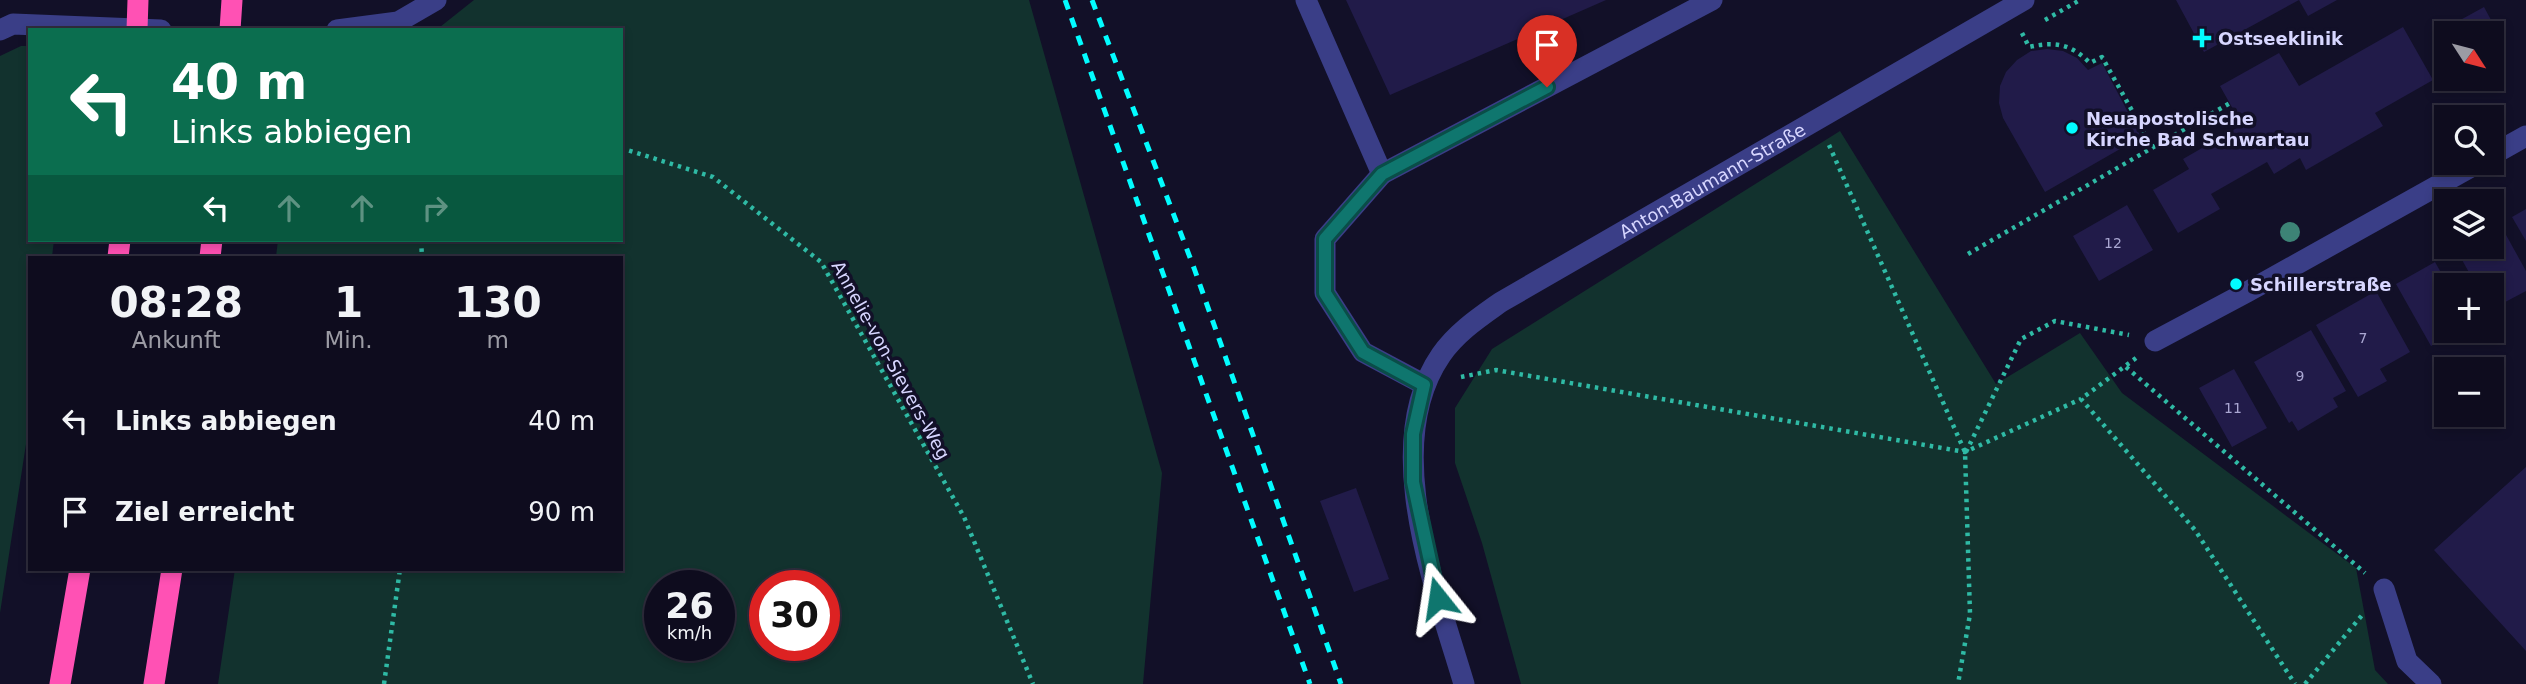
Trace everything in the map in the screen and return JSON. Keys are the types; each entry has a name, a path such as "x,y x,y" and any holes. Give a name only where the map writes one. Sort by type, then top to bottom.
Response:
{"highway":[{"path":"137,28 138,0"},
{"path":"230,28 232,0"},
{"path":"60,684 80,571"},
{"path":"153,684 172,571"}],"street":[{"path":"352,28 398,22 436,0"},
{"path":"1306,0 1382,174"},
{"path":"1424,385 1363,352 1325,293 1325,239 1382,174 1712,0"},
{"name":"Anton-Baumann-Straße","path":"1464,684 1432,576 1413,482 1413,434 1424,385 1442,354 1465,328 1501,302 2024,0"},
{"path":"0,30 13,24 112,28"},
{"path":"2504,148 2526,136"},
{"path":"2155,341 2457,175"},
{"path":"2384,589 2407,661 2431,684"}],"path":[{"path":"2022,33 2029,47 2048,43 2066,45 2080,52 2090,63 2102,57 2153,148"},
{"path":"1968,254 2230,103"},
{"path":"1817,119 1965,452 1970,614 1958,684"},
{"name":"Annelie-von-Sievers-Weg","path":"623,149 713,177 821,262 964,517 1033,684"},
{"path":"1965,452 2021,339 2054,321 2155,341"},
{"path":"1424,385 1496,370 1965,452 2081,399 2126,368 2384,589 2305,684"},
{"path":"2081,399 2196,530 2295,684"},
{"path":"384,684 400,571"}],"green space":[{"path":"474,0 1029,0 1162,473 1143,684 218,684 235,571 623,571 623,256 276,256 278,242 623,242 623,28 438,28"},
{"path":"21,46 28,46 28,242 54,242 52,256 28,256 28,431 0,613 0,56"},
{"path":"1840,131 1996,384 2080,333 2122,393 2356,568 2375,670 2388,684 1521,684 1482,543 1455,463 1455,408 1492,349"}],"building":[{"path":"1346,0 1606,0 1390,95"},
{"path":"2176,0 2299,0 2204,52"},
{"path":"2299,0 2337,0 2308,16"},
{"path":"2484,7 2492,21 2458,21"},
{"path":"2403,27 2433,80 2375,113 2383,126 2306,170 2300,158 2274,174 2267,162 2211,194 2220,209 2178,233 2153,190 2189,169 2183,159 2242,125 2220,86 2279,53 2299,86"},
{"name":"Neuapostolische Kirche Bad Schwartau","path":"2031,51 2063,51 2077,58 2088,70 2102,63 2141,137 2045,192 2003,118 1999,103 2000,86 2006,72 2017,60"},
{"path":"2127,205 2153,250 2099,281 2073,236"},
{"path":"2526,209 2526,241 2512,217"},
{"path":"2504,231 2526,271 2526,291 2504,303 2504,273 2469,273 2462,259 2504,259"},
{"path":"2435,262 2441,273 2434,273 2434,343 2436,343 2431,346 2396,284"},
{"path":"2376,291 2410,352 2380,369 2387,381 2358,397 2316,325"},
{"path":"2311,330 2346,391 2333,398 2338,407 2298,431 2292,421 2289,423 2254,362"},
{"path":"2234,369 2267,428 2232,447 2199,388"},
{"path":"2526,467 2526,651 2434,550"},
{"path":"1356,488 1389,579 1354,592 1320,501"}],"railway":[{"path":"1065,0 1310,684"},
{"path":"1092,0 1194,268 1341,684"}],"place":[{"name":"Ostseeklinik","path":"2202,38"},
{"name":"Neuapostolische Kirche Bad Schwartau","path":"2072,128"},
{"name":"Schillerstraße","path":"2236,284"}],"route":[{"path":"1438,598 1413,482 1413,434 1424,385 1363,352 1325,293 1325,239 1382,174 1547,87"}]}
